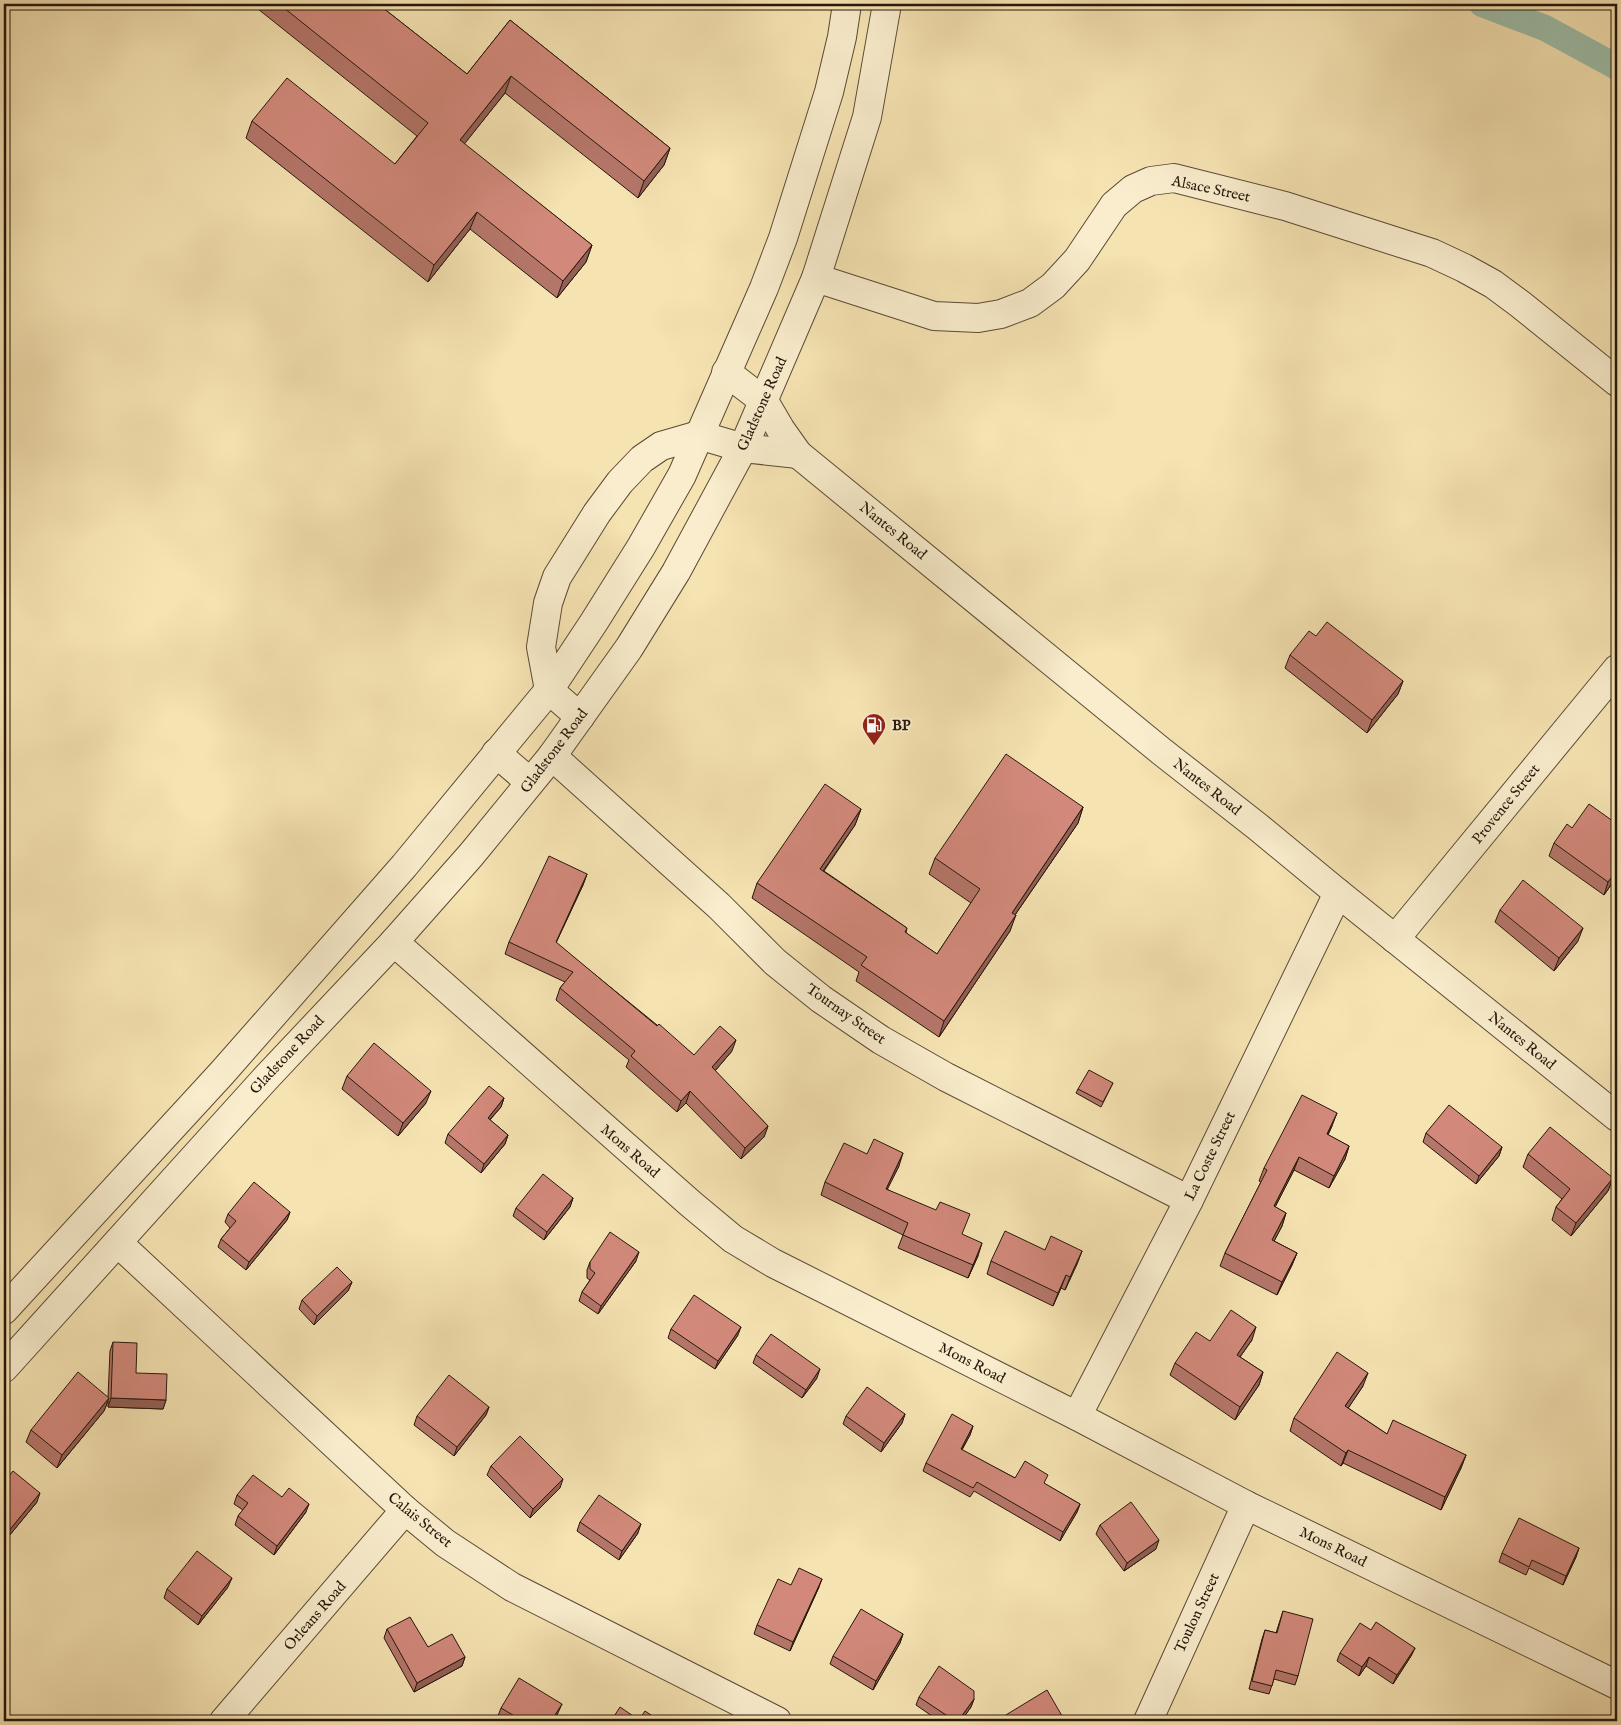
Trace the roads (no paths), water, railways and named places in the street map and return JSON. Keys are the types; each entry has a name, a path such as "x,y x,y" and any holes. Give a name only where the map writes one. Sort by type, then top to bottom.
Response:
{"street":[{"path":"4,1310 228,1065 385,887 549,690 641,547 682,475 764,288 783,238 829,92 842,36 846,4"},
{"name":"Gladstone Road","path":"4,1368 265,1078 394,942 471,855 552,756 629,648 676,572 743,448 816,278 867,117 887,4"},
{"name":"Alsace Street","path":"816,278 934,316 978,318 1001,314 1030,303 1053,286 1077,260 1114,205 1133,189 1151,181 1174,178 1285,206 1432,253 1464,268 1500,289 1617,382"},
{"path":"783,238 811,242 825,249"},
{"path":"764,288 775,298 789,303 805,304"},
{"name":"Nantes Road","path":"726,372 764,401 798,454 1161,751 1617,1117"},
{"path":"580,717 549,690 541,647 548,603 557,577 597,512 620,482 642,459 661,446 699,435 743,448 798,454"},
{"name":"Provence Street","path":"1396,939 1617,669"},
{"path":"496,753 530,782"},
{"name":"Tournay Street","path":"552,756 719,906 775,962 821,999 881,1040 946,1077 1189,1200"},
{"path":"385,887 417,916"},
{"name":"La Coste Street","path":"1077,1416 1189,1200 1338,893"},
{"path":"340,938 358,956 372,965"},
{"name":"Mons Road","path":"394,942 691,1204 733,1238 773,1263 1077,1416 1246,1505 1617,1685"},
{"path":"111,1193 124,1200 141,1218"},
{"path":"67,1241 76,1257 96,1267"},
{"name":"Calais Street","path":"118,1243 405,1510 445,1543 512,1587 777,1721"},
{"name":"Toulon Street","path":"1148,1721 1246,1505"},
{"name":"Orleans Road","path":"224,1721 405,1510"}],"waterway":[{"path":"1482,4 1545,28 1617,67"}],"place":[{"name":"BP","path":"874,746"}]}
